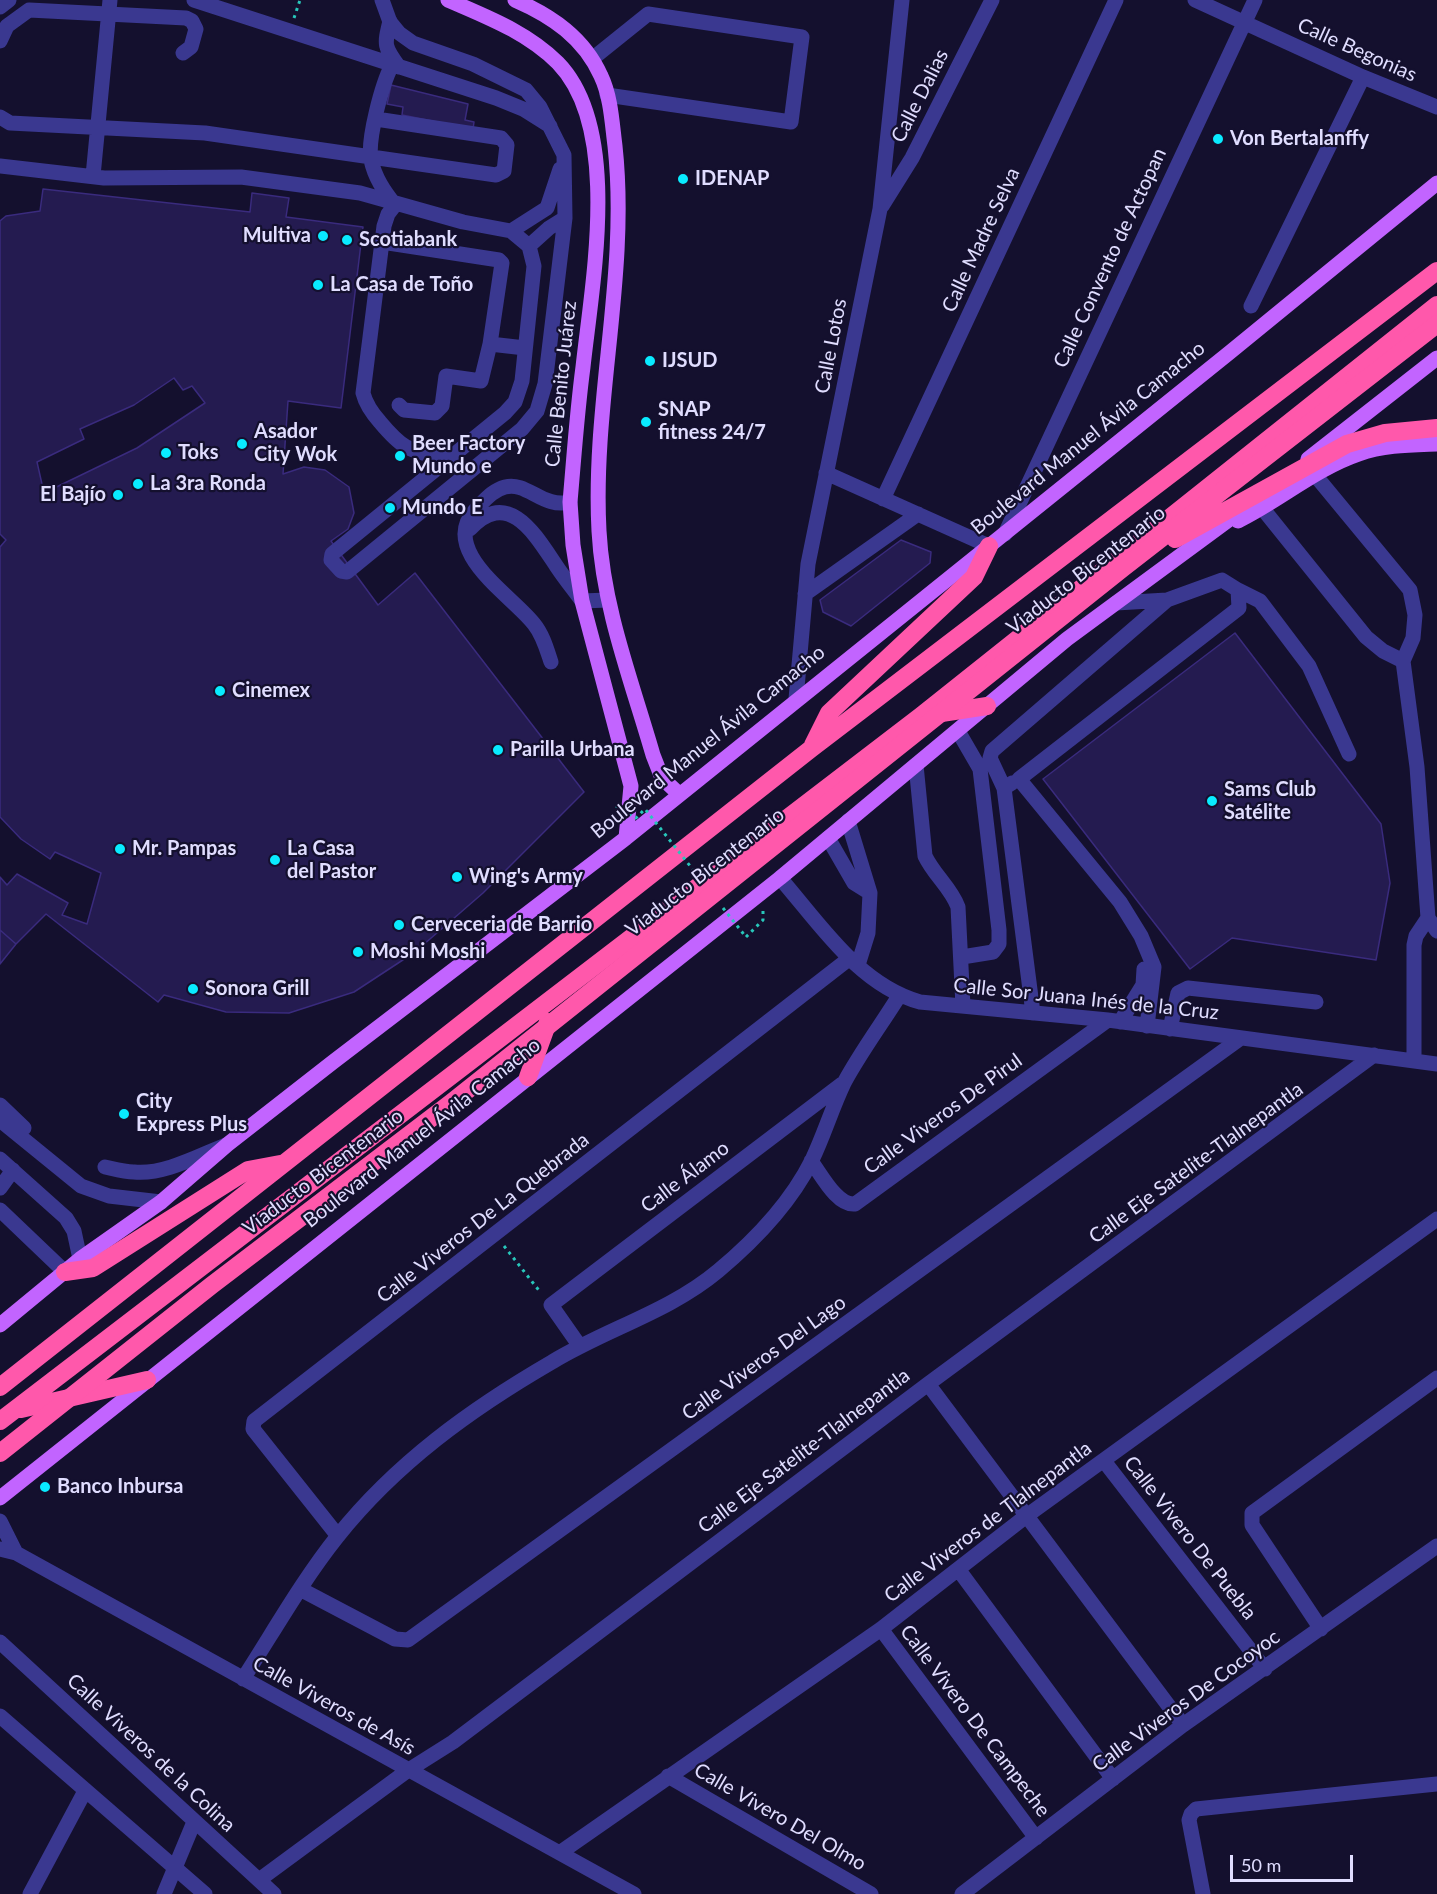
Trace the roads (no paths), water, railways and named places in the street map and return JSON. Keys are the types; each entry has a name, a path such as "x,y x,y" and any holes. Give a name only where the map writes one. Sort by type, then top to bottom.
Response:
{"highway":[{"path":"0,1387 812,748 1437,271"},
{"name":"Boulevard Manuel Ávila Camacho","path":"7,1416 921,716 1437,306"},
{"name":"Viaducto Bicentenario","path":"0,1453 212,1285 451,1103 1123,568 1437,324"},
{"path":"1123,568 1347,444 1385,433 1437,428"},
{"path":"812,748 829,713 974,577 989,546"},
{"path":"921,716 987,706"},
{"path":"528,1077 558,994"},
{"path":"65,1272 93,1268 248,1170 285,1163"},
{"path":"7,1416 147,1380"}],"main road":[{"name":"Calle Benito Juárez","path":"448,0 506,25 542,49 559,64 577,90 590,122 598,190 597,240 570,502 573,546 582,601 631,786 626,838"},
{"path":"514,0 558,23 586,50 602,77 610,105 620,200 599,477 599,530 608,600 653,755 662,778 679,794"},
{"name":"Boulevard Manuel Ávila Camacho","path":"1,1323 80,1259 161,1202 228,1144 626,838 1437,183"},
{"name":"Boulevard Manuel Ávila Camacho","path":"0,1498 780,878 1067,639 1208,536 1437,358"},
{"path":"1208,536 1263,509 1315,475 1360,453 1400,445 1437,444"}],"street":[{"path":"0,8 9,0"},
{"path":"194,0 496,98 523,109 550,126"},
{"path":"0,166 93,176 241,177 360,193 395,205 511,231 529,246 534,266 522,381 515,402 506,413 333,554 331,560 341,571 347,572 522,429 537,411 545,384 566,218 564,155 540,107 521,86 473,64 413,43 399,33 390,21 382,0"},
{"name":"Calle Lotos","path":"796,699 808,564 880,209 902,0"},
{"name":"Calle Dalias","path":"880,209 912,158 992,0"},
{"name":"Calle Madre Selva","path":"884,499 1116,0"},
{"name":"Calle Begonias","path":"1195,0 1363,77 1437,107"},
{"name":"Calle Convento de Actopan","path":"1005,534 1255,0"},
{"path":"93,176 109,7"},
{"path":"0,41 7,26 29,10 109,7 192,21 196,29 195,39 191,47 183,53"},
{"path":"592,59 648,14 802,37 791,122 607,95"},
{"path":"390,21 384,43 395,66"},
{"path":"395,66 382,86 370,157 383,190 395,205"},
{"path":"1251,306 1363,77"},
{"path":"0,117 10,123 205,133 496,175 504,171 507,145 501,138 376,119"},
{"path":"511,231 547,208 564,155"},
{"path":"395,205 388,214 382,242 363,393 365,401 398,444 408,449 448,459"},
{"path":"529,246 549,228 566,218"},
{"path":"382,242 501,261 490,344 480,382 446,376 442,406 438,412 431,414 404,411 399,405"},
{"path":"490,344 525,348"},
{"path":"826,473 989,546"},
{"path":"1315,475 1410,590 1414,615 1413,638 1403,661 1417,767 1428,918 1437,932"},
{"path":"551,662 534,624 486,577 470,554 465,535 473,513 490,494 507,486 524,489 549,503 561,505 570,502"},
{"path":"1263,509 1366,637 1383,651 1403,661"},
{"path":"465,535 481,518 497,513 512,515 531,528 582,601 608,600"},
{"path":"805,594 918,514"},
{"path":"1116,603 1167,600 1222,580 1260,601 1309,666 1349,754"},
{"path":"1004,788 1239,608 1238,590"},
{"path":"1033,1013 1004,788 990,758 992,751 1167,600"},
{"path":"958,732 981,769 999,930 999,944 993,952 962,957"},
{"path":"916,765 925,856 931,868 954,897 958,907 963,1006"},
{"path":"1018,779 1120,902 1144,945 1154,967 1147,1026"},
{"path":"848,821 870,893 868,933 854,962"},
{"path":"828,838 854,883 870,893"},
{"name":"Calle Sor Juana Inés de la Cruz","path":"780,878 854,962 899,996 920,1002 1114,1021 1437,1064"},
{"path":"1414,1061 1414,945 1416,936 1428,918"},
{"path":"1114,1021 1143,985 1144,945"},
{"name":"Calle Viveros De La Quebrada","path":"338,1536 253,1429 254,1421 854,962"},
{"path":"1170,1029 1178,993 1188,988 1316,1002"},
{"path":"243,1679 300,1589 338,1536 380,1490 434,1440 488,1399 579,1345 665,1307 719,1271 770,1222 811,1161 845,1082 899,996"},
{"name":"Calle Viveros De Pirul","path":"811,1161 841,1200 849,1205 855,1204 1114,1021"},
{"name":"Calle Viveros Del Lago","path":"300,1589 395,1639 408,1640 1241,1038"},
{"name":"Calle Eje Satelite-Tlalnepantla","path":"259,1880 407,1771 453,1742 928,1384 1359,1069 1374,1055"},
{"name":"Calle Álamo","path":"579,1345 551,1305 845,1082"},
{"path":"0,1105 26,1129 30,1144"},
{"path":"0,1120 81,1186 94,1192 161,1202"},
{"path":"105,1167 135,1173 151,1171 174,1165 228,1144"},
{"path":"0,1159 66,1218 74,1231 80,1259"},
{"path":"0,1188 13,1170"},
{"path":"0,1210 65,1272"},
{"name":"Calle Viveros de Tlalnepantla","path":"561,1852 881,1629 1025,1517 1437,1219"},
{"path":"1321,1629 1252,1525 1252,1513 1437,1378"},
{"path":"928,1384 1025,1517 1183,1725"},
{"name":"Calle Vivero De Puebla","path":"1104,1461 1264,1669"},
{"path":"0,1521 15,1553"},
{"name":"Calle Viveros De Cocoyoc","path":"971,1891 1183,1725 1437,1546"},
{"name":"Calle Viveros de Asís","path":"0,1549 15,1553 634,1894"},
{"path":"958,1569 1113,1779"},
{"name":"Calle Vivero De Campeche","path":"881,1629 1036,1838"},
{"name":"Calle Viveros de la Colina","path":"0,1642 274,1894"},
{"path":"0,1716 205,1894"},
{"name":"Calle Vivero Del Olmo","path":"668,1776 871,1894"},
{"path":"1203,1894 1189,1820 1196,1809 1437,1784"},
{"path":"30,1894 85,1791"},
{"path":"164,1894 194,1822"}],"place":[{"name":"Von Bertalanffy","path":"1218,139"},
{"name":"IDENAP","path":"683,179"},
{"name":"Multiva","path":"323,236"},
{"name":"Scotiabank","path":"347,240"},
{"name":"La Casa de Toño","path":"318,285"},
{"name":"IJSUD","path":"650,361"},
{"name":"SNAP fitness 24/7","path":"646,422"},
{"name":"Asador City Wok","path":"242,444"},
{"name":"Toks","path":"166,453"},
{"name":"Beer Factory Mundo e","path":"400,456"},
{"name":"La 3ra Ronda","path":"138,484"},
{"name":"El Bajío","path":"118,495"},
{"name":"Mundo E","path":"390,508"},
{"name":"Cinemex","path":"220,691"},
{"name":"Parilla Urbana","path":"498,750"},
{"name":"Sams Club Satélite","path":"1212,801"},
{"name":"Mr. Pampas","path":"120,849"},
{"name":"La Casa del Pastor","path":"275,860"},
{"name":"Wing's Army","path":"457,877"},
{"name":"Cerveceria de Barrio","path":"399,925"},
{"name":"Moshi Moshi","path":"358,952"},
{"name":"Sonora Grill","path":"193,989"},
{"name":"City Express Plus","path":"124,1114"},
{"name":"Banco Inbursa","path":"45,1487"}]}
